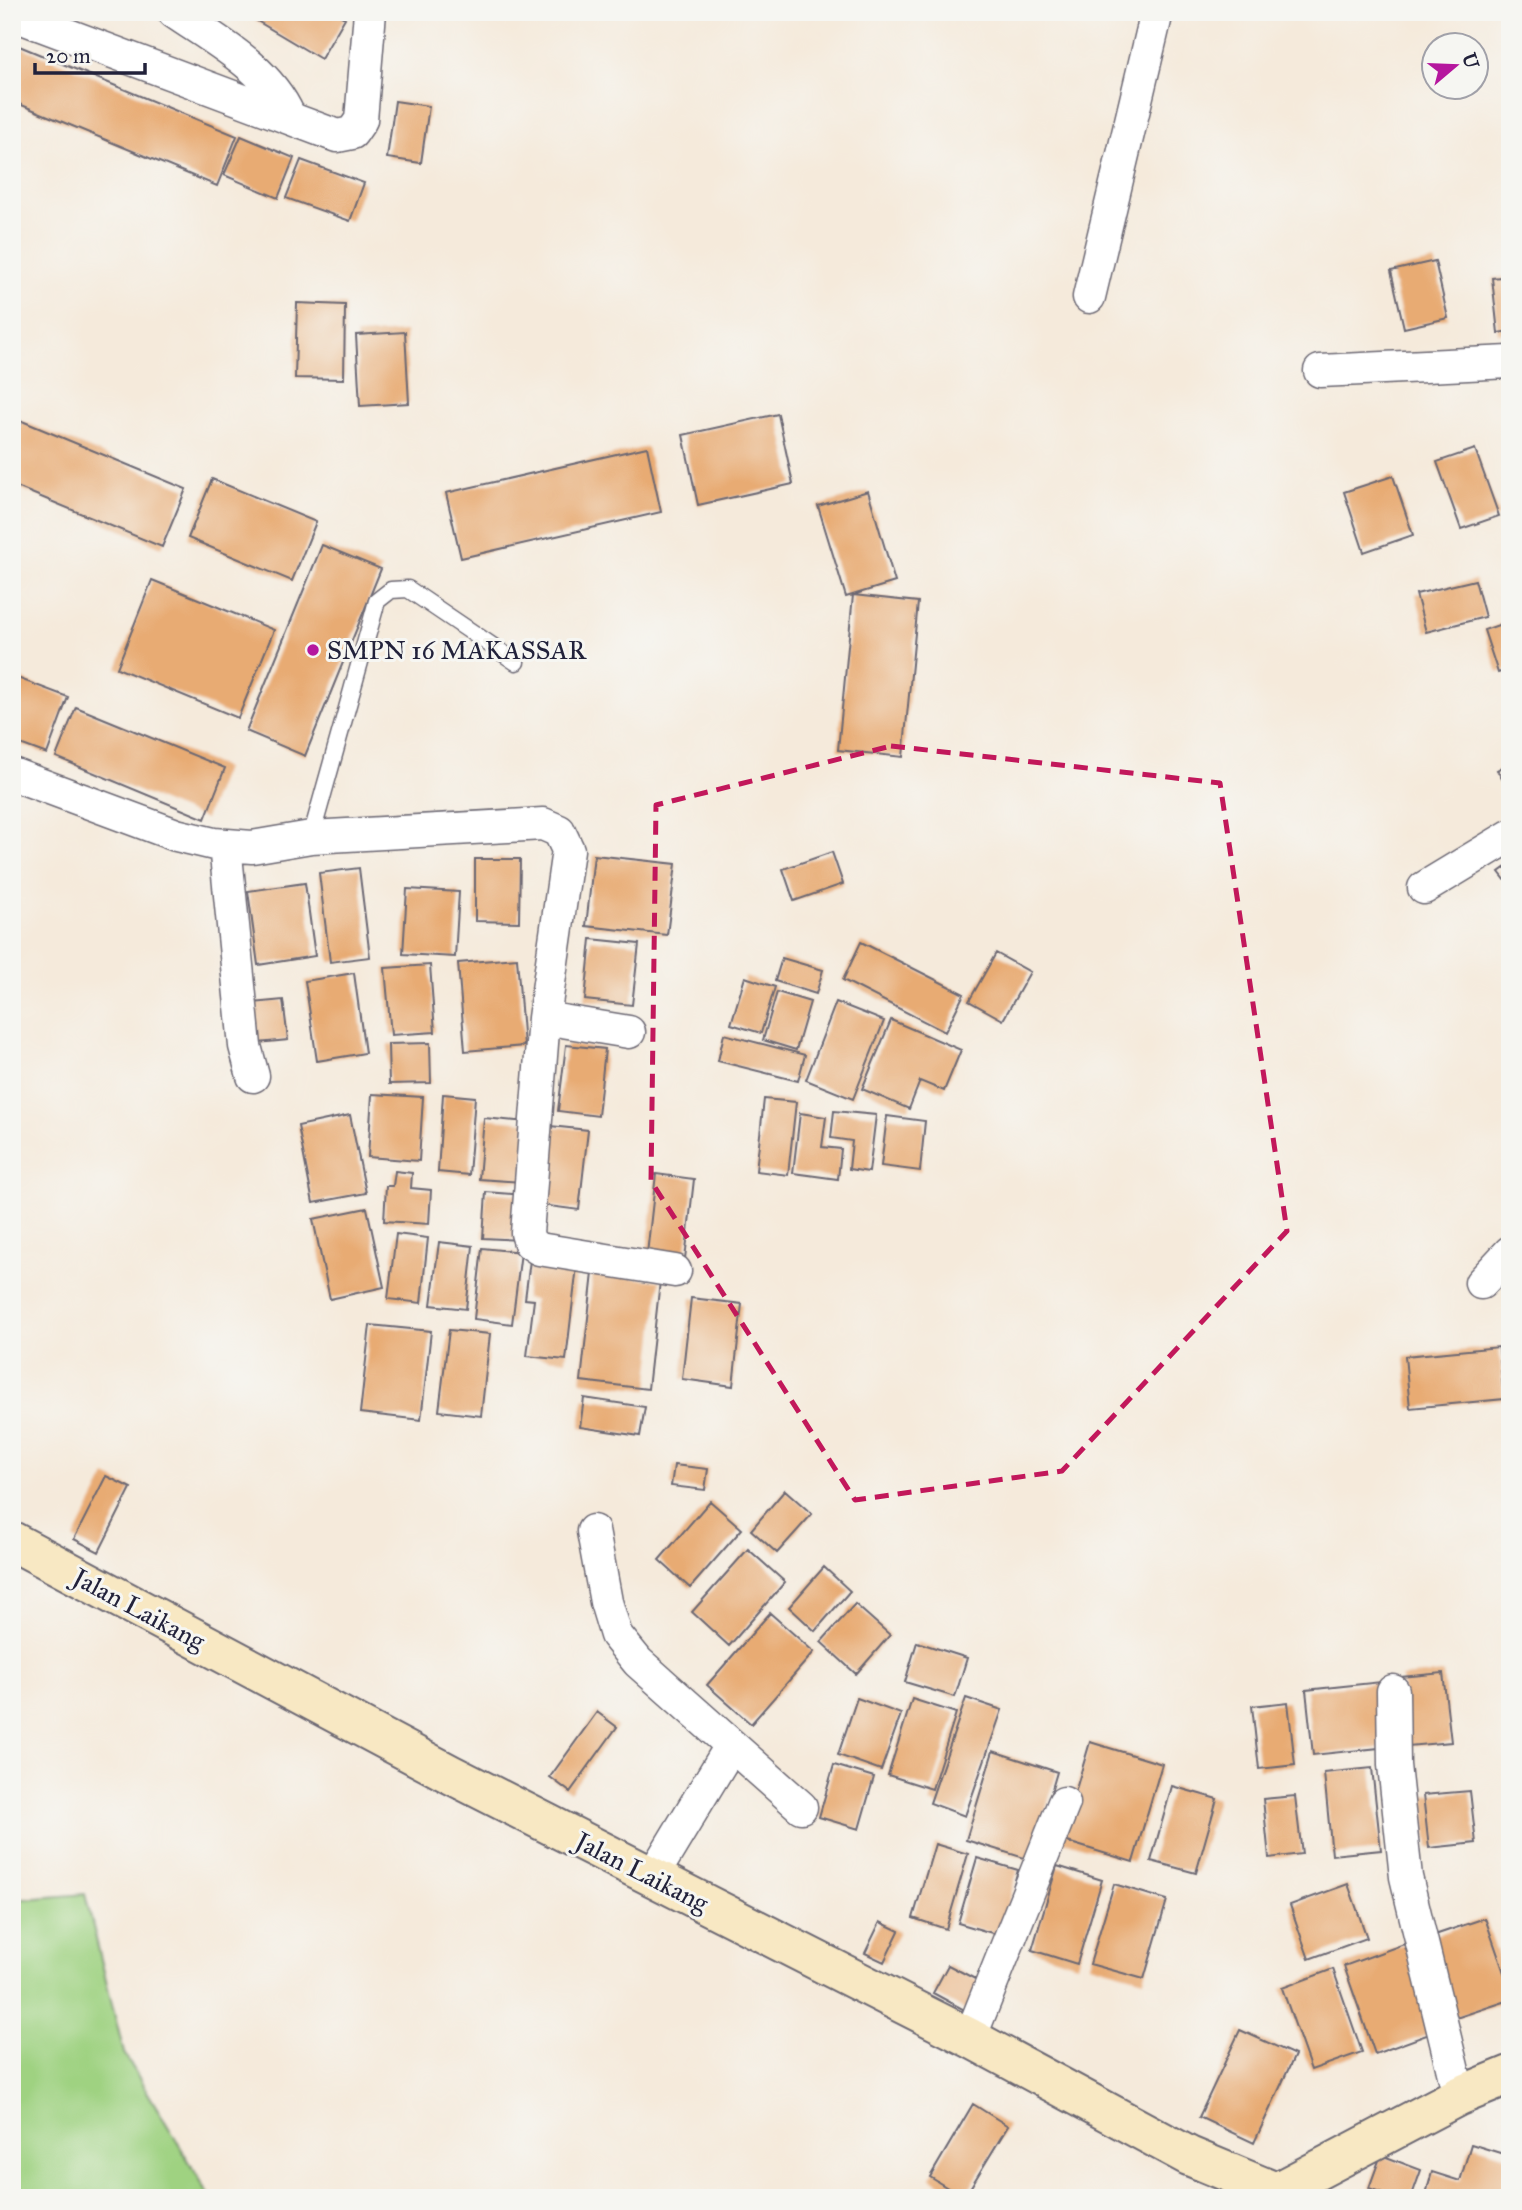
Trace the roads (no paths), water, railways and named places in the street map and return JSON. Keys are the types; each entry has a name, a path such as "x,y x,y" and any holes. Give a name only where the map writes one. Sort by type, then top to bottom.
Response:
{"main road":[{"name":"Jalan Laikang","path":"12,1541 426,1761 970,2038 1189,2156 1277,2196"},
{"path":"1277,2196 1459,2096 1510,2075"}],"street":[{"path":"174,12 229,49 267,80 281,97 289,116"},
{"path":"19,14 337,136 352,133 361,120 370,12"},
{"path":"1089,296 1157,12"},
{"path":"1320,371 1510,362"},
{"path":"12,774 176,835 225,845 252,847 311,837 542,824 559,831 568,850 544,1018 527,1233 530,1243 539,1249 676,1271"},
{"path":"1424,888 1510,836"},
{"path":"225,845 245,1046 253,1076"},
{"path":"544,1018 629,1031"},
{"path":"1481,1283 1510,1252"},
{"path":"593,1531 606,1602 616,1635 638,1662 800,1807"},
{"path":"1393,1691 1395,1765 1406,1877 1459,2096"},
{"path":"652,1877 731,1746"},
{"path":"970,2038 1064,1803"}],"lane":[{"path":"311,837 331,775 377,600 391,590 408,589 516,662"}],"place":[{"name":"SMPN 16 MAKASSAR","path":"313,650"}]}
